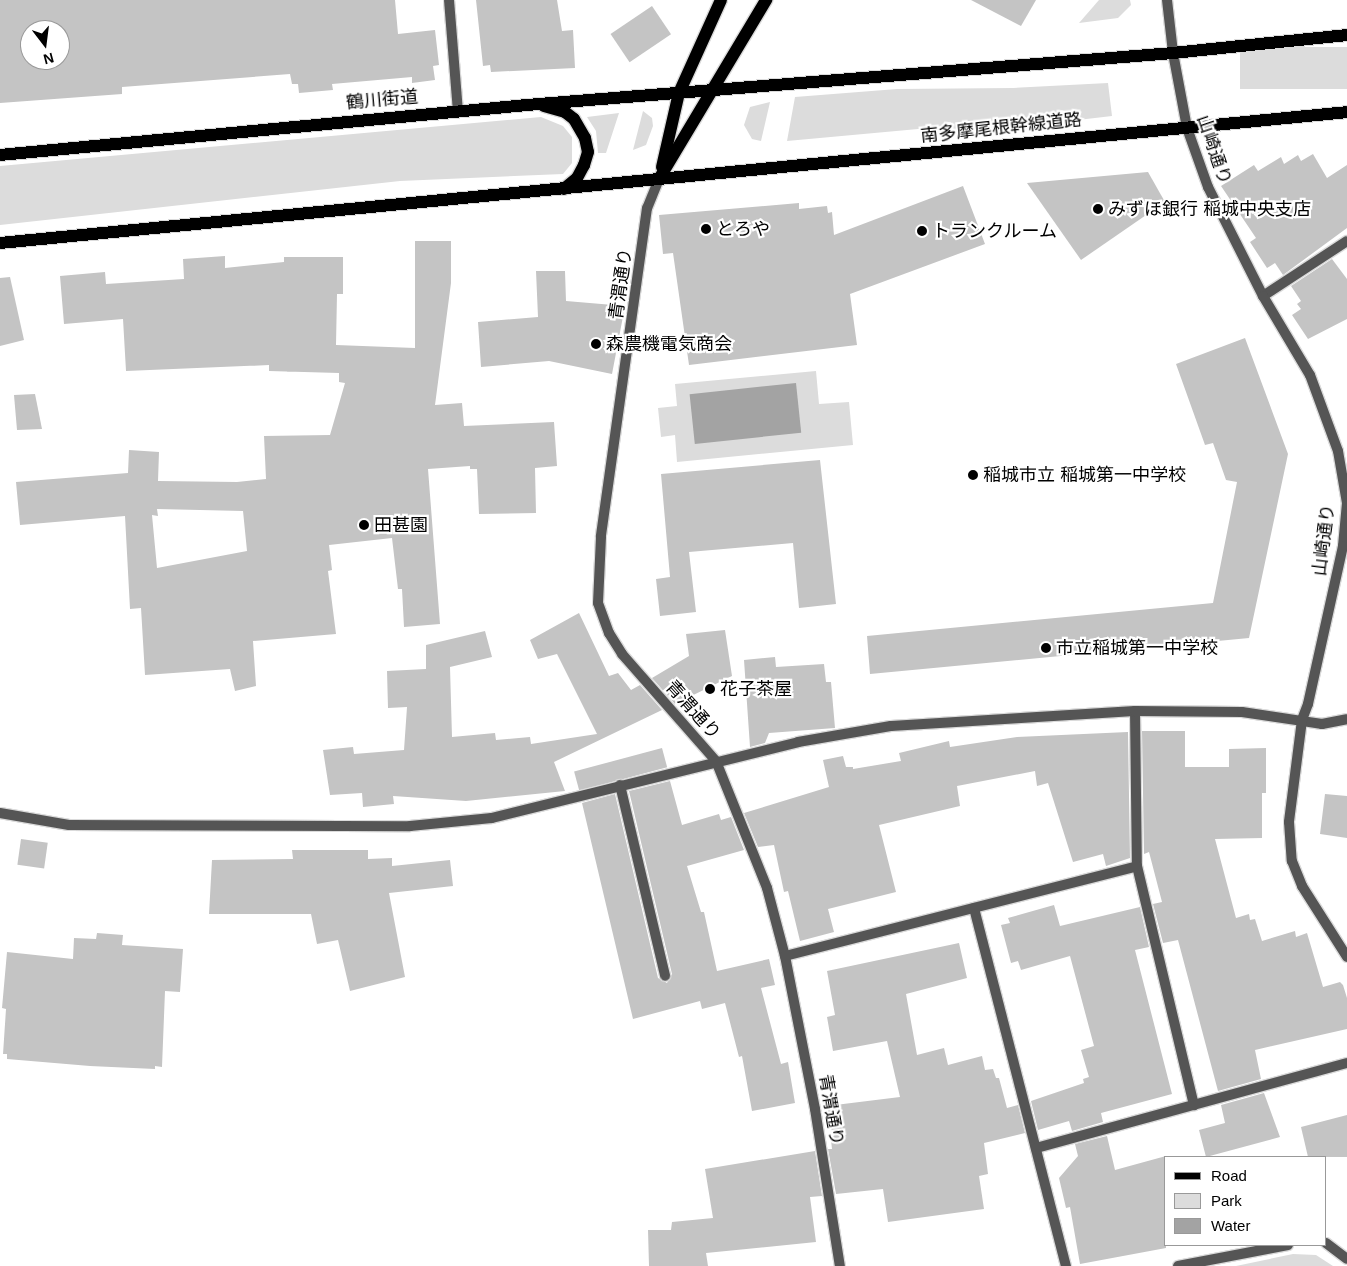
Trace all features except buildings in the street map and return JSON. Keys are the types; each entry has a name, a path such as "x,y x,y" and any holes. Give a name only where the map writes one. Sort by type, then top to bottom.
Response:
{"main road":[{"path":"659,179 679,93 701,40 721,0"},
{"path":"659,179 766,0"},
{"path":"713,90 1173,53 1347,36"},
{"name":"鶴川街道","path":"0,155 458,111 713,90"},
{"path":"527,105 565,112 581,128 588,152 584,166 577,178 564,189"},
{"name":"南多摩尾根幹線道路","path":"659,179 1347,112"},
{"path":"0,243 659,179"}],"street":[{"path":"450,0 458,111"},
{"name":"山崎通り","path":"1167,0 1173,53 1187,128 1208,187 1263,296 1306,367 1324,407 1338,451 1347,503 1338,576 1308,704 1302,720 1289,822 1292,861 1302,886 1347,957"},
{"name":"青渭通り","path":"659,179 648,208 601,537 598,603 609,633 622,654 716,761 767,888 785,956 815,1109 840,1266"},
{"path":"1263,296 1347,241"},
{"path":"1135,711 1137,866 1194,1104"},
{"path":"0,813 69,825 410,826 492,818 716,761 844,732 891,726 1135,711 1242,712 1335,724 1347,719"},
{"path":"620,785 665,976"},
{"path":"785,956 1137,866"},
{"path":"974,908 1066,1266"},
{"path":"1036,1148 1347,1063"},
{"path":"1327,1244 1347,1259"},
{"path":"1178,1266 1198,1264 1283,1246"}],"green space":[{"path":"1099,0 1130,0 1131,5 1118,18 1079,23"},
{"path":"1240,47 1347,47 1347,89 1240,89"},
{"path":"1108,83 1112,116 984,131 918,129 787,141 795,97 897,89 1013,88"},
{"path":"770,102 761,141 752,139 744,125 750,107"},
{"path":"643,111 652,118 653,126 646,145 633,150"},
{"path":"619,113 606,153 598,153 596,131 587,117"},
{"path":"541,117 563,126 572,137 572,163 563,174 400,181 0,225 0,166"},
{"path":"816,371 819,404 849,402 853,445 677,462 675,435 661,437 658,408 677,406 675,384"},
{"path":"1293,1254 1316,1255 1333,1266 1236,1266"}],"water":[{"path":"796,383 801,433 695,444 690,394"}],"place":[{"name":"みずほ銀行 稲城中央支店","path":"1098,209"},
{"name":"とろや","path":"706,229"},
{"name":"トランクルーム","path":"922,231"},
{"name":"森農機電気商会","path":"596,344"},
{"name":"稲城市立 稲城第一中学校","path":"973,475"},
{"name":"田甚園","path":"364,525"},
{"name":"市立稲城第一中学校","path":"1046,648"},
{"name":"花子茶屋","path":"710,689"}]}
